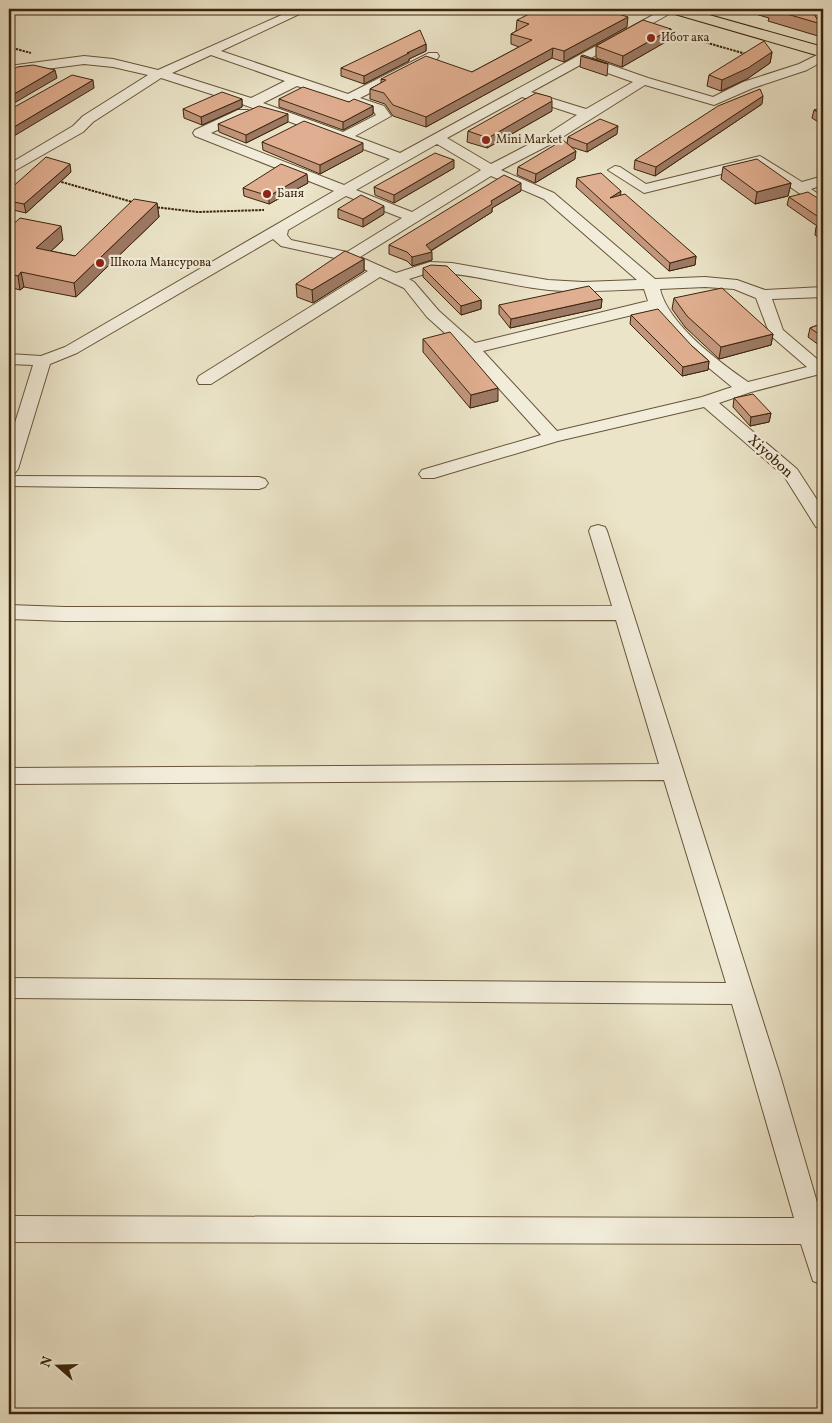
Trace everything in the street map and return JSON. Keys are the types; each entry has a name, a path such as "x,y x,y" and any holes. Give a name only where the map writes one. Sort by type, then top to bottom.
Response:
{"main road":[{"path":"673,9 823,52"}],"street":[{"path":"9,170 78,129 88,119 159,74 304,9"},
{"path":"9,360 43,361 71,350 262,240 284,236 345,191 401,158 673,9"},
{"path":"210,51 379,109 384,116 344,137"},
{"path":"349,99 432,56"},
{"path":"581,59 643,81 714,101 748,85 803,67 823,56"},
{"path":"9,70 84,60 159,74 256,104 401,158"},
{"path":"73,75 97,61"},
{"path":"296,81 200,134 414,218"},
{"path":"349,257 491,170 548,140 587,114 643,81"},
{"path":"521,92 587,114"},
{"path":"287,130 304,122"},
{"path":"437,138 491,170 548,196 650,284 657,304 675,325 727,376 745,388"},
{"path":"245,151 262,143"},
{"path":"615,170 644,189 760,160 823,203"},
{"path":"802,187 823,180"},
{"path":"284,236 349,257 409,285 432,314 472,349 541,426 553,436"},
{"path":"395,279 430,267 452,268 548,285 583,287 705,282 737,284 763,295 823,292"},
{"path":"204,380 379,271"},
{"path":"763,295 776,332 821,371"},
{"path":"472,349 657,304"},
{"path":"9,469 43,361"},
{"path":"428,474 553,436 706,402 745,388 821,371"},
{"name":"Xiyobon","path":"706,402 791,473 823,523"},
{"path":"9,481 260,483"},
{"path":"598,531 742,994 823,1271"},
{"path":"9,612 65,614 624,613"},
{"path":"9,776 673,772"},
{"path":"9,988 742,994"},
{"path":"9,1229 812,1231"}],"path":[{"path":"9,13 16,9"},
{"path":"644,24 754,56"},
{"path":"56,180 144,205"},
{"path":"152,207 198,212 264,210"}],"building":[{"path":"539,9 603,9 628,17 564,51 553,48 426,117 393,105 384,93 370,89 386,80 381,79 426,56 472,72 532,40 511,34 529,24 517,20"},
{"path":"770,9 810,9 821,24"},
{"path":"643,20 671,29 623,56 596,46"},
{"path":"420,30 426,44 364,76 341,68"},
{"path":"764,41 772,52 748,68 722,80 709,75"},
{"path":"583,55 608,64 581,56"},
{"path":"33,65 55,70 9,97 9,72 17,67"},
{"path":"72,75 93,80 9,130 9,110"},
{"path":"303,87 349,102 354,99 373,106 343,122 279,99"},
{"path":"760,89 763,96 656,167 635,160 718,106"},
{"path":"222,92 242,99 201,117 183,109"},
{"path":"536,93 551,97 552,101 488,138 468,131"},
{"path":"259,106 288,114 246,135 218,124"},
{"path":"823,108 823,116 814,110"},
{"path":"600,119 618,126 587,144 568,137"},
{"path":"304,121 363,143 320,165 262,142"},
{"path":"563,140 576,151 536,174 518,167"},
{"path":"435,153 454,160 394,195 374,187"},
{"path":"46,157 70,164 24,204 9,201 9,190"},
{"path":"757,159 791,183 757,192 723,167"},
{"path":"281,164 307,174 269,196 243,188"},
{"path":"601,173 621,191 610,198 625,194 696,256 670,263 577,178"},
{"path":"504,175 521,183 491,201 492,204 426,245 432,252 412,257 407,252 389,245"},
{"path":"808,192 823,200 823,217 820,218 789,197"},
{"path":"361,195 384,206 363,219 338,209"},
{"path":"134,199 157,203 74,283 21,272 18,276 9,274 9,228 20,218 61,226 36,248 75,256"},
{"path":"823,225 823,232 816,227"},
{"path":"345,251 364,259 312,290 296,284"},
{"path":"431,265 447,266 481,300 461,306 423,268"},
{"path":"589,286 602,299 511,319 499,305"},
{"path":"722,288 773,334 721,347 687,316 674,298"},
{"path":"658,309 692,346 709,361 683,367 631,315"},
{"path":"823,323 823,337 810,328"},
{"path":"450,332 498,388 471,395 423,339"},
{"path":"753,394 771,413 751,417 734,398"}],"place":[{"name":"Ибот ака","path":"651,38"},
{"name":"Mini Market","path":"486,140"},
{"name":"Баня","path":"267,194"},
{"name":"Школа Мансурова","path":"100,263"}]}
